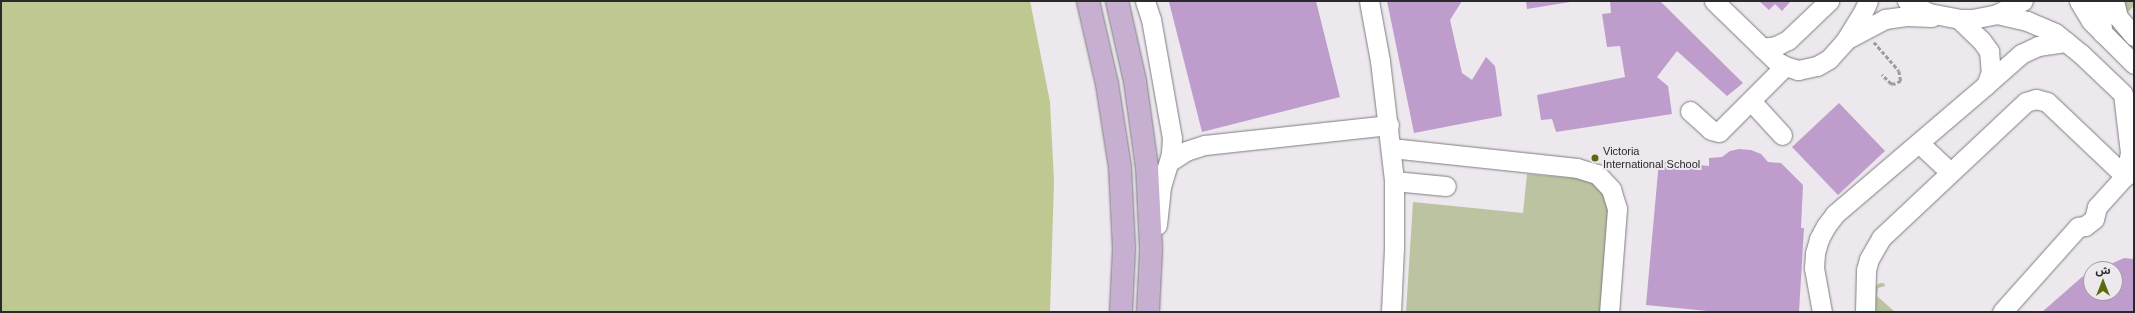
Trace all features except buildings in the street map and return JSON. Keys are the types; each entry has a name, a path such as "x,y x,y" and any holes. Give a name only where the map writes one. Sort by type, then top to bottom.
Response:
{"main road":[{"path":"1088,1 1108,84 1120,167 1124,248 1121,312"},
{"path":"1117,1 1127,39 1142,124 1147,174 1150,250 1148,312"}],"street":[{"path":"1145,1 1151,19 1171,130 1172,146 1169,162 1161,187 1157,223 1150,250"},
{"path":"1369,1 1380,61 1389,125 1394,182 1394,248 1391,312"},
{"path":"1714,1 1762,48 1785,66 1798,70 1817,66 1828,59 1845,41 1862,14 1868,1"},
{"path":"1762,48 1776,46 1788,40 1829,1"},
{"path":"1907,1 1929,13 1951,18 1981,40 1989,52 1992,65 1986,85"},
{"path":"1845,41 1875,23 1895,17 1978,18 1997,14 2023,1"},
{"path":"2079,1 2102,33 2134,64"},
{"path":"2100,1 2102,33"},
{"path":"2114,1 2118,17 2134,36"},
{"path":"1997,14 2041,26 2067,42 2123,94 2130,153 2125,176 2097,207 2089,208 2083,213 2079,220 2078,227 2002,312"},
{"path":"1822,312 1814,268 1819,239 1835,214 1986,85 2013,60 2029,49 2047,44 2067,42"},
{"path":"1690,112 1712,130 1719,132 1785,66"},
{"path":"1865,312 1866,270 1874,248 1891,228 2021,105 2036,99 2051,105 2125,176"},
{"path":"1751,101 1782,135"},
{"path":"1169,162 1186,151 1205,145 1389,125"},
{"path":"1171,130 1186,140 1205,145"},
{"path":"1918,143 1950,172"},
{"path":"1391,148 1577,168 1597,174 1611,189 1617,209 1609,312"},
{"path":"1394,182 1446,186"}],"path":[{"path":"1864,29 1897,68 1901,81 1892,84 1882,75"}],"shaded area":[{"path":"1,1 1030,1 1050,102 1054,182 1050,312 1,312"},
{"path":"2122,1 2134,1 2134,6 2125,15"},
{"path":"1527,174 1597,180 1609,196 1601,312 1406,312 1413,202 1523,213"},
{"path":"1880,283 1884,283 1885,286 1878,288 1877,296 1895,312 1876,311 1876,286"}],"place":[{"name":"Victoria International School","path":"1595,158"}]}
